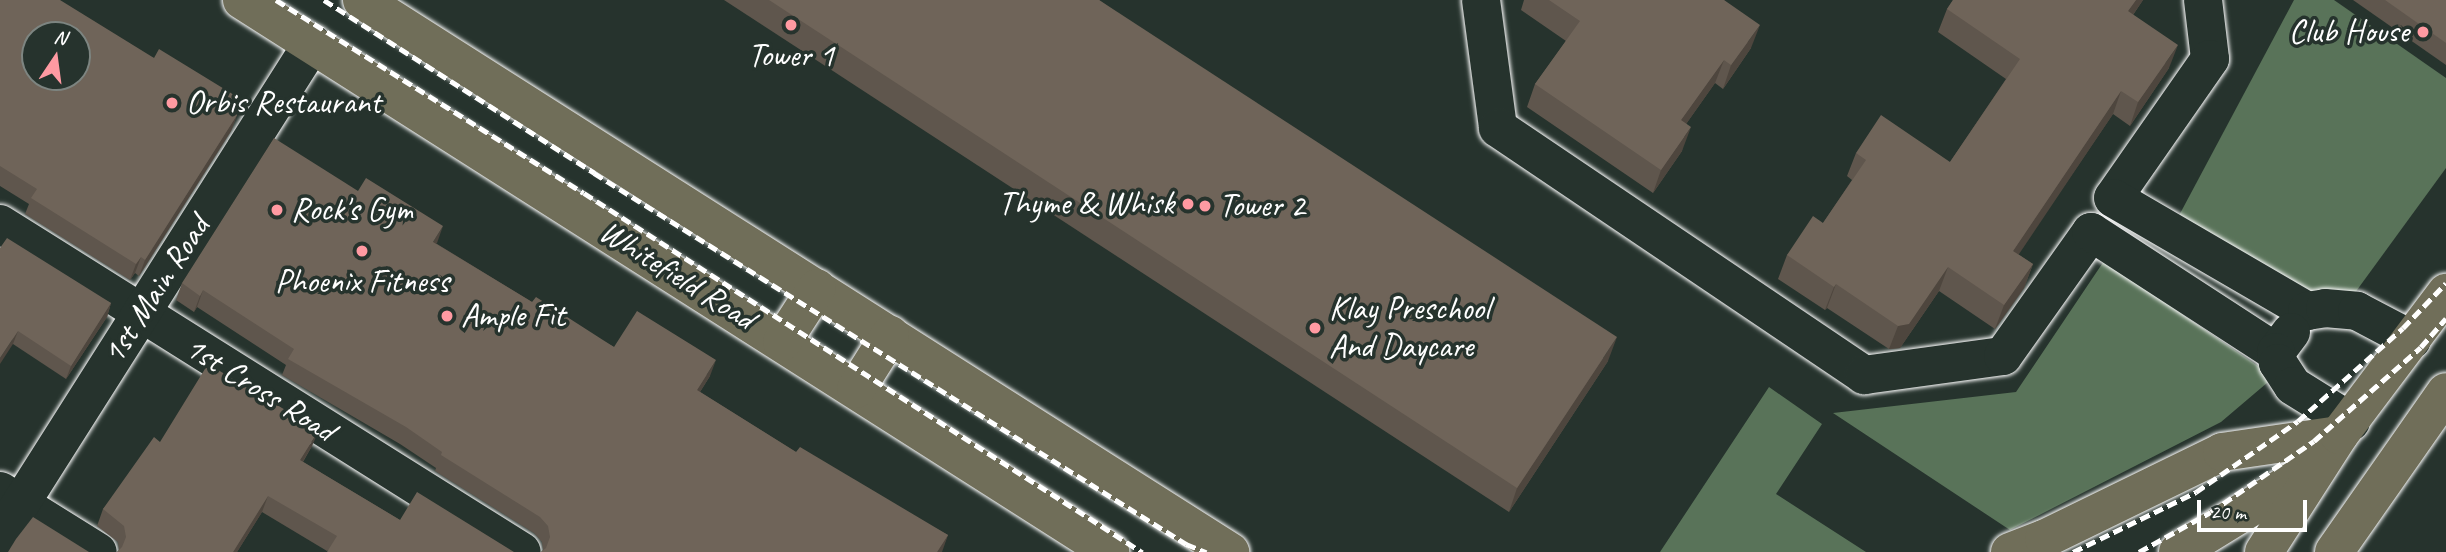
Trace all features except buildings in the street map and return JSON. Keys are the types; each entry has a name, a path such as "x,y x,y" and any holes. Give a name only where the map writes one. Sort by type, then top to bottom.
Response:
{"main road":[{"name":"Whitefield Road","path":"242,0 1110,552"},
{"name":"Whitefield Road","path":"362,0 1230,552"},
{"path":"782,342 817,288"},
{"path":"2264,552 2338,439 2446,293"},
{"path":"856,389 890,335"},
{"path":"2334,552 2446,391"},
{"path":"2010,552 2044,539 2222,452 2338,439"},
{"path":"2178,552 2338,439"}],"street":[{"path":"1481,0 1498,128 1864,375 2003,356 2210,59 2203,0"},
{"name":"1st Main Road","path":"0,536 10,497 141,314 312,44"},
{"path":"2113,198 2307,311 2325,308 2357,311 2412,341"},
{"name":"1st Cross Road","path":"0,224 522,552"},
{"path":"2091,232 2276,352"},
{"path":"2307,311 2276,352 2277,363 2338,439"},
{"path":"10,497 97,552"}],"green space":[{"path":"2294,0 2334,0 2446,78 2446,168 2349,301 2290,296 2175,223"},
{"path":"2104,261 2274,377 2221,422 2010,530 1833,413 2016,392"},
{"path":"1769,387 1822,424 1776,494 1866,552 1660,552"}],"railway":[{"path":"276,0 584,193 1142,552"},
{"path":"324,0 594,173 1186,544 1206,552"},
{"path":"2073,552 2196,492 2298,421 2403,328 2446,283"},
{"path":"2139,552 2211,512 2314,441 2421,347 2446,318"}],"place":[{"name":"Tower 1","path":"791,25"},
{"name":"Club House","path":"2423,32"},
{"name":"Orbis Restaurant","path":"172,103"},
{"name":"Thyme & Whisk","path":"1188,204"},
{"name":"Tower 2","path":"1205,206"},
{"name":"Rock's Gym","path":"277,210"},
{"name":"Phoenix Fitness","path":"362,251"},
{"name":"Ample Fit","path":"447,316"},
{"name":"Klay Preschool And Daycare","path":"1315,328"}]}
